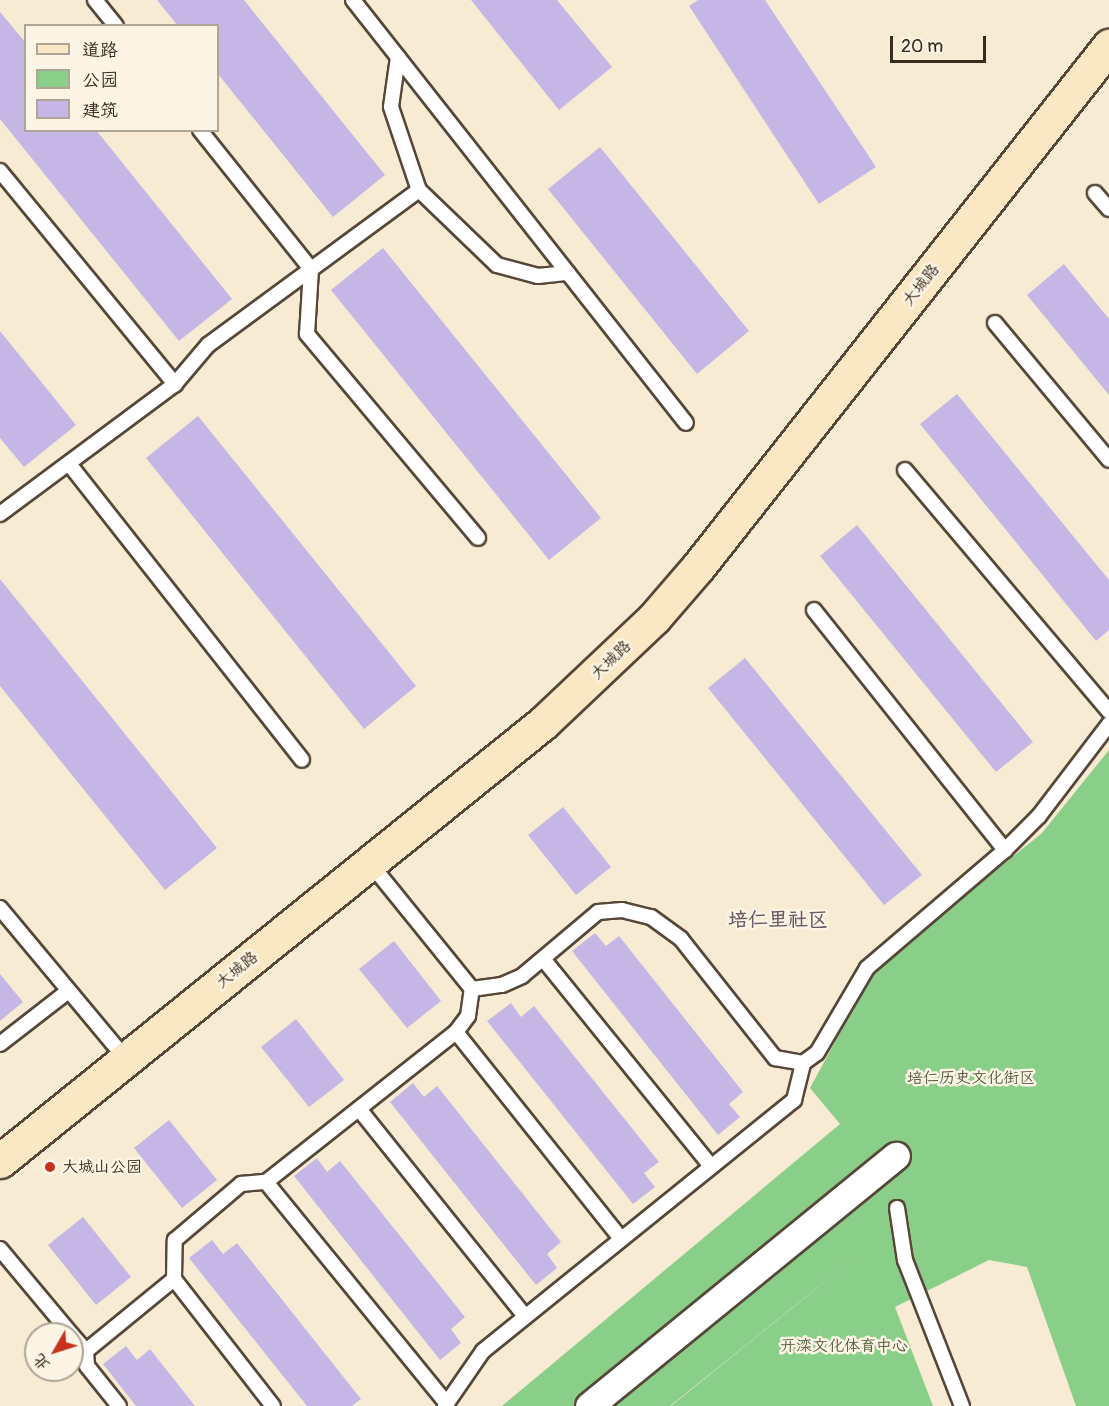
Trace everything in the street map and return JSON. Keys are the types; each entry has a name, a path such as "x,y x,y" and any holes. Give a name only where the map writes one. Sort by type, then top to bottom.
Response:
{"street":[{"name":"大城路","path":"0,1161 543,723 654,618 698,567 1109,46"},
{"path":"589,1406 896,1156"}],"lane":[{"path":"95,0 114,24"},
{"path":"353,0 686,423"},
{"path":"398,57 390,107 419,190 497,265 538,276 568,273"},
{"path":"202,132 311,269 307,334 478,538"},
{"path":"0,171 175,384"},
{"path":"0,514 70,465 175,384 208,345 419,190"},
{"path":"1095,193 1109,209"},
{"path":"995,323 1109,460"},
{"path":"70,465 302,760"},
{"path":"905,470 1109,711"},
{"path":"814,610 1005,850"},
{"path":"266,1182 446,1405 483,1351 794,1100 803,1063 817,1053 867,968 1005,850 1039,816 1109,724"},
{"path":"273,1406 174,1279 175,1240 241,1184 266,1182 456,1032 468,1016 472,989 370,863"},
{"path":"0,908 67,992 126,1059"},
{"path":"472,989 502,985 544,960 598,912 621,910 651,917 681,939 775,1058 803,1063"},
{"path":"544,960 711,1166"},
{"path":"0,1044 67,992"},
{"path":"456,1032 621,1239"},
{"path":"358,1109 525,1316"},
{"path":"897,1208 905,1260 962,1406"},
{"path":"0,1249 62,1322"},
{"path":"86,1351 174,1279"},
{"path":"84,1349 87,1366 119,1406"}],"green space":[{"name":"培仁历史文化街区","path":"1109,750 1109,1406 1076,1406 1027,1267 989,1260 895,1307 933,1406 671,1406 859,1254 670,1406 502,1406 840,1124 810,1088 875,968 1042,833"}],"building":[{"path":"157,0 244,0 385,175 333,217 219,75 219,24 176,24"},
{"path":"471,0 557,0 612,67 559,110"},
{"path":"698,0 765,0 876,167 819,204 689,6"},
{"path":"0,12 24,41 24,132 98,132 232,299 179,341 0,119"},
{"path":"600,147 749,331 697,374 548,189"},
{"path":"383,248 601,518 549,560 331,290"},
{"path":"1064,264 1109,319 1109,395 1027,295"},
{"path":"0,331 76,425 24,467 0,438"},
{"path":"957,394 1109,580 1109,630 1096,641 920,424"},
{"path":"198,416 416,686 364,729 146,458"},
{"path":"857,525 1033,742 996,772 820,556"},
{"path":"0,579 217,848 165,890 0,686"},
{"path":"745,658 922,875 884,905 708,688"},
{"path":"563,807 611,867 576,895 528,835"},
{"path":"595,933 606,946 619,936 743,1092 729,1104 740,1117 718,1135 572,951"},
{"path":"394,941 441,1001 407,1028 359,969"},
{"path":"0,974 23,1002 0,1021"},
{"path":"511,1003 521,1017 534,1006 659,1162 644,1173 655,1187 633,1204 487,1021"},
{"path":"296,1019 344,1080 309,1107 261,1047"},
{"path":"413,1083 424,1097 437,1086 561,1242 547,1254 557,1268 536,1285 390,1102"},
{"path":"169,1120 217,1180 182,1208 134,1148"},
{"path":"317,1158 327,1172 340,1161 465,1317 451,1329 461,1343 440,1360 294,1176"},
{"path":"83,1217 131,1277 96,1305 48,1245"},
{"path":"212,1240 223,1254 237,1243 361,1399 352,1406 307,1406 189,1258"},
{"path":"126,1346 137,1360 150,1349 195,1406 136,1406 103,1364"}],"place":[{"name":"大城山公园","path":"50,1167"}],"district":[{"name":"培仁里社区","path":"778,919"}],"park label":[{"name":"开滦文化体育中心","path":"844,1346"}]}
